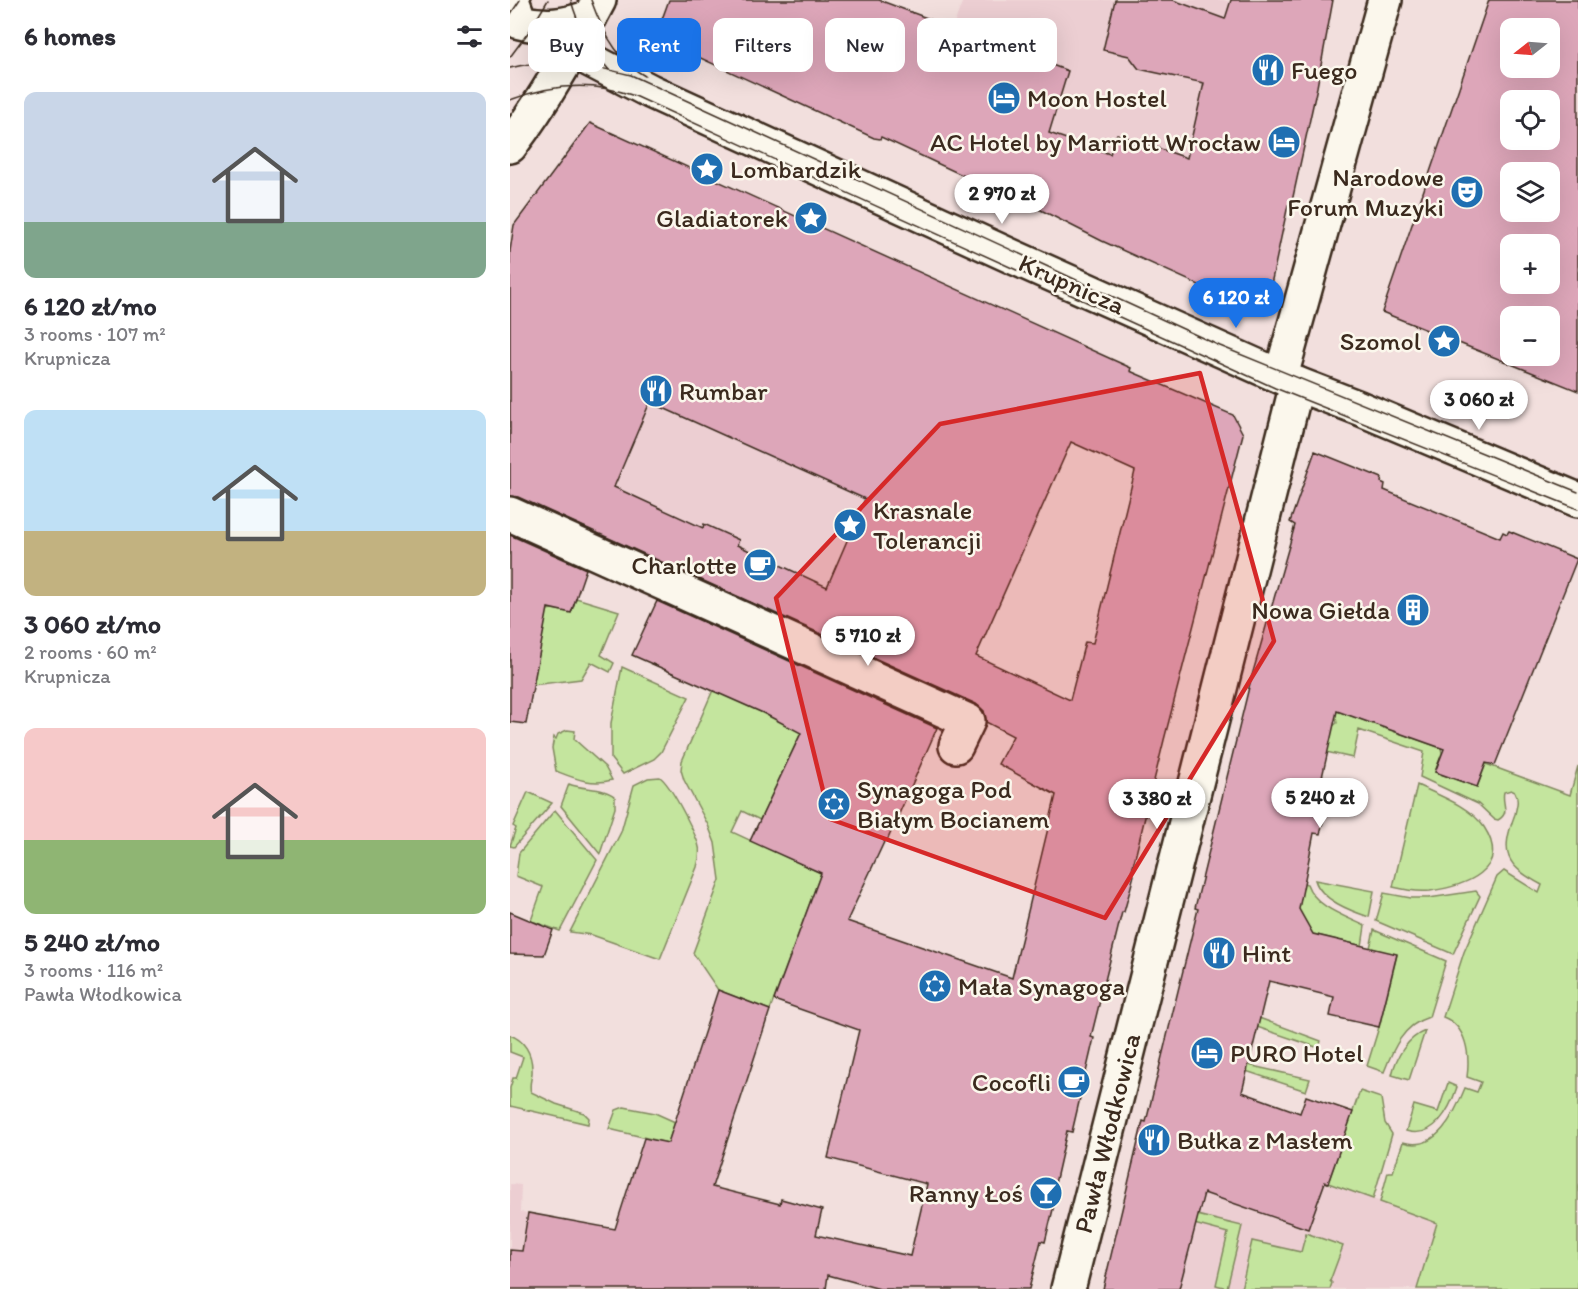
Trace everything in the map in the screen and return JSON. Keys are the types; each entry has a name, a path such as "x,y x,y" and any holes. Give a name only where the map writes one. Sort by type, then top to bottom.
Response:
{"street":[{"path":"512,0 520,22 535,26 570,24 595,9"},
{"name":"Pawła Włodkowica","path":"1068,1289 1283,434 1289,380 1385,0"},
{"name":"Krupnicza","path":"605,68 650,91 859,187 1289,380 1578,501"},
{"path":"510,146 536,112 560,72"},
{"path":"510,514 968,721 956,746"}],"highlighted area":[{"path":"1200,373 1274,641 1105,918 830,819 776,598 940,424"}],"shaded area":[{"path":"669,0 879,0 928,18 917,18 917,72 1057,72 1057,18 956,18 963,0 1223,0 1230,2 1234,0 1317,87 1267,303 1254,310 1027,202 1026,204 1022,200 999,192 975,179 974,181 881,137 880,139 874,138 731,72 813,72 813,18 713,18 713,64 701,58 701,18 662,18"},
{"path":"514,225 588,265 1057,473 976,655 870,607 849,654 510,500 510,251"},
{"path":"1143,1121 1438,1222 1417,1289 1103,1289"},
{"path":"510,1184 521,1185 520,1212 528,1213 522,1251 510,1250"}],"green space":[{"path":"576,598 619,611 601,655 614,663 610,672 591,662 581,679 533,685 547,610 571,613"},
{"path":"622,667 689,697 661,752 654,759 623,774 611,759 611,723"},
{"path":"713,690 779,720 807,720 760,820 742,811 732,832 821,873 770,1010 718,990 693,953 720,880 715,843 681,770 682,761"},
{"path":"1315,703 1441,748 1442,753 1435,772 1477,787 1486,764 1570,795 1578,766 1578,1289 1417,1289 1437,1223 1380,1202 1388,1172 1393,1172 1403,1142 1415,1144 1426,1142 1435,1136 1450,1119 1465,1088 1477,1092 1481,1082 1467,1077 1467,1051 1462,1034 1451,1021 1443,1017 1464,952 1497,877 1504,871 1539,893 1542,885 1520,871 1509,857 1508,839 1517,803 1515,792 1511,790 1504,792 1505,811 1498,820 1478,804 1420,777 1424,752 1359,730 1353,758 1326,752 1333,726 1337,723 1336,718"},
{"path":"567,730 575,731 574,739 605,767 612,780 590,782 556,771 552,748 554,737 556,739 558,734"},
{"path":"660,777 681,808 700,852 697,867 660,959 592,935 570,932 621,832 634,785 648,778"},
{"path":"569,784 600,790 615,797 615,808 600,854 561,806"},
{"path":"1417,785 1462,807 1484,827 1491,842 1492,854 1488,865 1481,873 1470,880 1444,889 1420,891 1393,887"},
{"path":"528,792 552,803 514,847 510,846 516,828 513,826"},
{"path":"555,810 597,860 560,931 535,922 529,926 543,887 516,876 519,853"},
{"path":"1315,880 1374,891 1369,917 1330,899 1318,887"},
{"path":"1304,883 1324,905 1365,926 1362,946 1255,920"},
{"path":"1476,891 1480,896 1453,954 1376,921 1384,893 1411,898 1429,898"},
{"path":"1374,930 1446,961 1429,1017 1412,1026 1400,1039 1384,1072 1367,1066 1397,955 1370,948"},
{"path":"1259,1018 1321,1041 1319,1048 1257,1027"},
{"path":"1425,1031 1409,1080 1392,1075 1403,1049 1413,1038"},
{"path":"510,1035 519,1040 529,1053 532,1063 531,1092 556,1104 584,1113 589,1118 588,1124 510,1106 510,1088 523,1057 510,1052"},
{"path":"1248,1065 1310,1079 1306,1091 1246,1071"},
{"path":"1448,1083 1457,1087 1439,1121 1425,1131 1416,1133 1406,1131 1414,1105 1438,1112"},
{"path":"1360,1091 1381,1098 1385,1123 1392,1134 1373,1199 1328,1183"},
{"path":"624,1107 655,1113 675,1122 668,1143 609,1129 616,1110"},
{"path":"1197,1215 1242,1226 1227,1288 1216,1285 1228,1233 1194,1224"},
{"path":"1306,1233 1343,1246 1330,1281 1332,1283 1330,1289 1241,1289 1252,1241 1301,1252"}],"building":[{"path":"669,0 879,0 927,18 917,18 917,72 1057,72 1057,67 1068,71 1049,133 1110,154 1117,134 1187,158 1204,83 1139,69 1129,56 1103,50 1115,0 1173,0 1225,19 1231,0 1333,0 1317,87 1267,303 1254,310 1102,241 1027,203 881,137 880,139 874,138 731,72 813,72 813,18 713,18 713,64 701,58 701,18 662,18"},
{"name":"Narodowe Forum Muzyki","path":"1489,0 1578,0 1578,391 1516,366 1560,366 1560,306 1500,306 1500,360 1382,312"},
{"path":"590,123 1131,368 1130,371 1233,415 1243,434 1164,740 1131,874 1134,875 1124,912 1122,912 1091,1037 1094,1038 1072,1132 1067,1131 1054,1188 1058,1189 1045,1242 1041,1241 1029,1289 880,1289 828,1275 826,1289 510,1289 510,1250 522,1251 528,1213 615,1229 644,1138 668,1143 718,990 770,1010 712,1187 780,1204 781,1199 822,1210 816,1235 910,1256 927,1184 828,1158 859,1030 774,1000 821,873 750,841 801,733 763,713 632,655 657,601 937,728 887,841 885,840 847,921 1012,978 1056,795 998,764 1013,736 986,722 984,711 976,704 518,497 510,496 510,251 514,225","holes":["650,402 865,499 827,587 737,545 739,540 704,524 703,528 614,487","1071,442 1135,471 1093,643 1085,642 1070,700 976,656"]},
{"path":"1315,451 1382,478 1381,482 1385,484 1384,490 1500,538 1503,532 1507,534 1509,531 1577,559 1495,765 1486,763 1477,787 1435,772 1444,749 1337,711 1318,795 1329,798 1320,834 1314,833 1299,909 1313,934 1397,954 1379,1027 1330,1016 1334,997 1269,981 1242,1092 1300,1113 1306,1096 1353,1112 1328,1183 1325,1182 1308,1229 1204,1193 1179,1289 1103,1289 1143,1121 1146,1122 1198,909 1195,908 1251,679 1295,525 1290,522"},
{"path":"510,535 586,569 571,613 548,608 526,724 510,722"},
{"path":"510,912 553,930 544,955 510,954"}],"tram line":[{"path":"510,15 520,0"},
{"path":"510,57 548,0"},
{"path":"571,0 586,37 609,70"},
{"path":"591,0 605,32 618,53 635,70 645,76"},
{"path":"510,68 556,63 586,65 631,75 1220,346 1578,492"},
{"path":"510,100 541,91 572,86 604,88 635,96 1275,388 1578,509"}],"place":[{"name":"Fuego","path":"1268,70"},
{"name":"Moon Hostel","path":"1004,98"},
{"name":"AC Hotel by Marriott Wrocław","path":"1284,142"},
{"name":"Lombardzik","path":"707,169"},
{"name":"Narodowe Forum Muzyki","path":"1467,192"},
{"name":"Gladiatorek","path":"811,218"},
{"name":"Szomol","path":"1444,341"},
{"name":"Rumbar","path":"656,391"},
{"name":"Krasnale Tolerancji","path":"850,525"},
{"name":"Charlotte","path":"760,565"},
{"name":"Nowa Giełda","path":"1413,610"},
{"name":"Synagoga Pod Białym Bocianem","path":"834,804"},
{"name":"Hint","path":"1219,953"},
{"name":"Mała Synagoga","path":"935,986"},
{"name":"PURO Hotel","path":"1207,1053"},
{"name":"Cocofli","path":"1074,1082"},
{"name":"Bułka z Masłem","path":"1154,1140"},
{"name":"Ranny Łoś","path":"1046,1193"}]}
